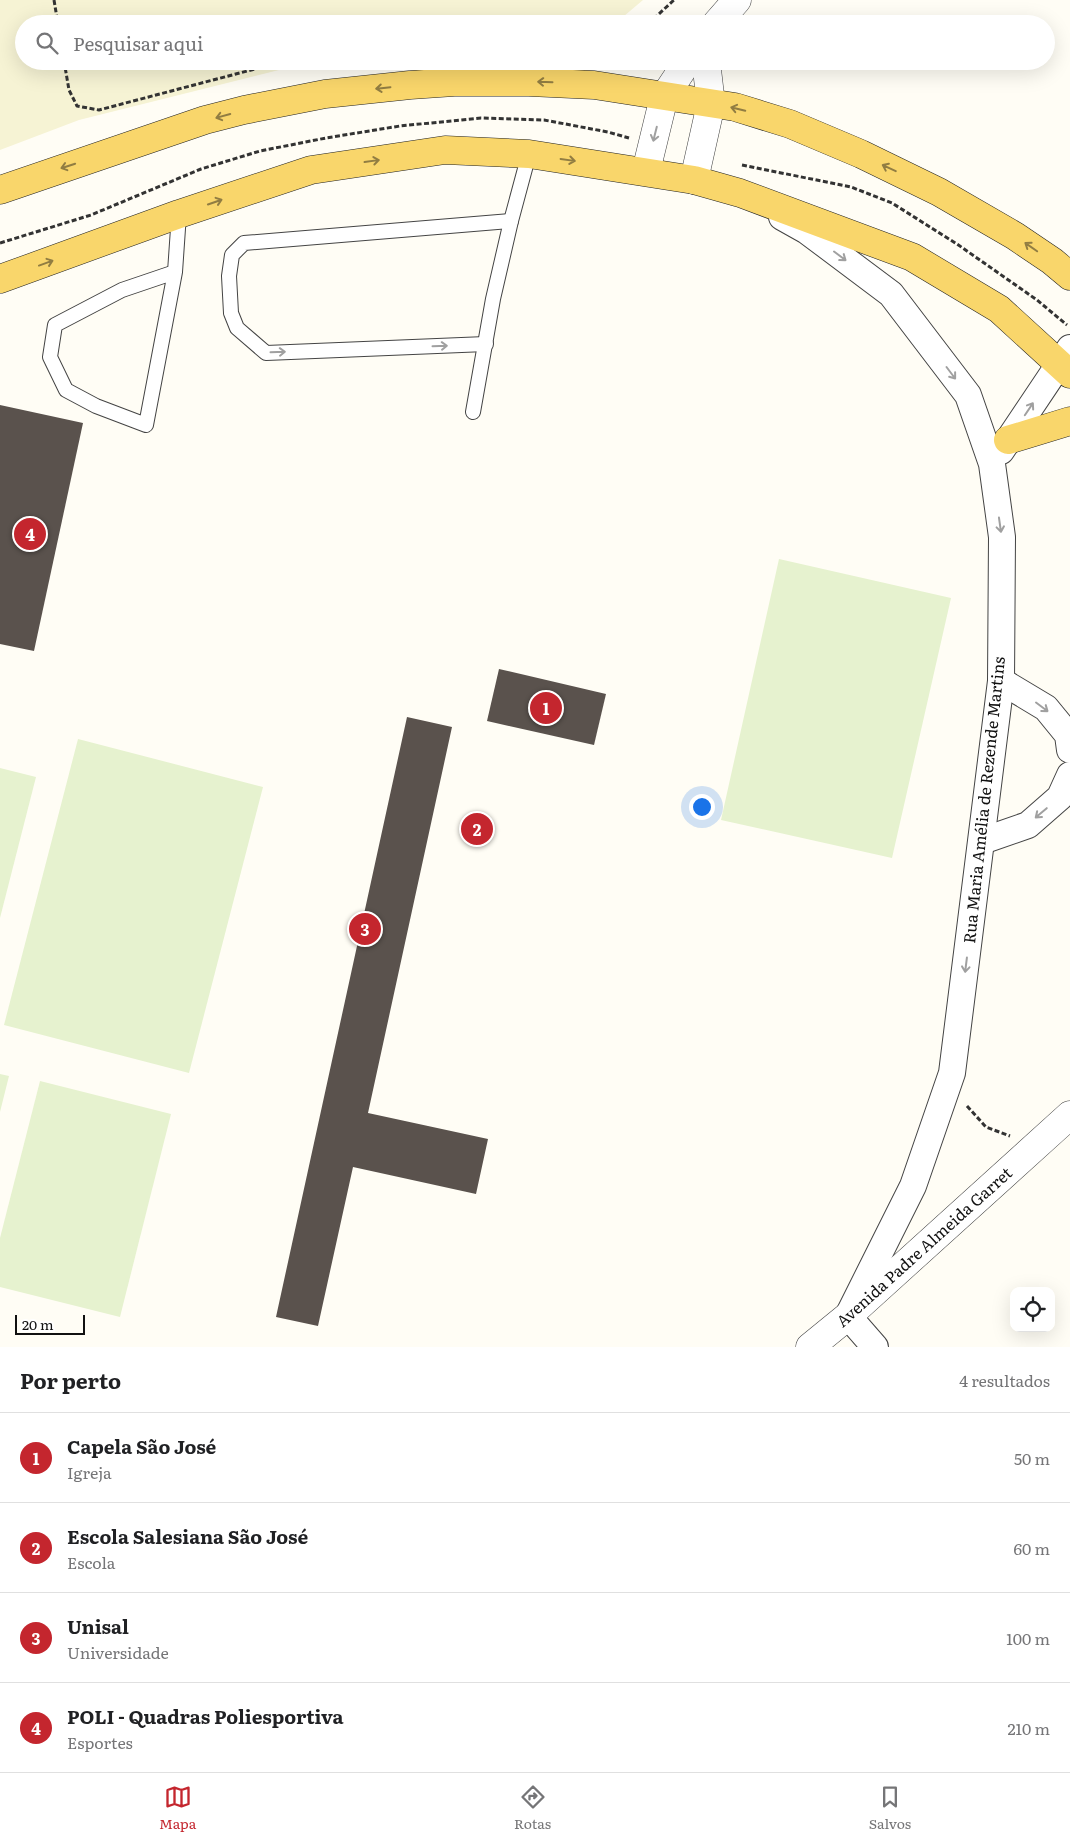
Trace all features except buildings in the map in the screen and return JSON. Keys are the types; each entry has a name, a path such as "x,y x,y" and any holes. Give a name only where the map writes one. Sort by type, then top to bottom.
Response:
{"main road":[{"path":"0,190 205,120 244,110 325,94 410,85 493,81 594,85 735,107 790,124 938,192 1015,236 1052,261 1070,276"},
{"path":"0,279 179,214 310,170 445,150 529,154 694,180 740,193 912,257 999,309 1066,362"},
{"path":"1008,440 1070,421"}],"street":[{"path":"724,15 737,0"},
{"path":"646,171 664,97 682,70"},
{"path":"694,180 711,104 707,70"},
{"name":"Rua Maria Amélia de Rezende Martins","path":"740,193 807,231 891,294 968,395 992,464 1002,537 1001,681 952,1072 913,1186 848,1316"},
{"path":"992,464 1066,362"},
{"path":"1001,681 1046,708 1068,735 1070,750"},
{"path":"982,841 1028,825 1060,797 1070,775"},
{"name":"Avenida Padre Almeida Garret","path":"810,1347 848,1316 1038,1146 1070,1115"},
{"path":"848,1316 875,1347"}],"lane":[{"path":"473,412 493,299 529,154"},
{"path":"174,272 122,290 55,326 50,357 66,390 96,406 146,425 174,272 179,214"},
{"path":"486,344 266,353 237,328 231,313 229,276 232,255 244,243 511,221"}],"path":[{"path":"54,0 56,15"},
{"path":"658,15 674,0"},
{"path":"66,70 69,90 77,106 99,110 251,70"},
{"path":"949,1085 986,1126 1038,1146"}],"shaded area":[{"path":"0,0 643,0 625,15 15,15 15,70 279,70 79,120 0,150"}],"green space":[{"path":"779,559 951,598 892,858 721,820"},
{"path":"78,739 263,787 189,1073 4,1025"},
{"path":"0,768 36,777 0,918"},
{"path":"0,1074 9,1076 0,1112"},
{"path":"40,1081 171,1114 120,1317 0,1287 0,1238"}],"place":[{"name":"POLI - Quadras Poliesportiva","path":"30,534"},
{"name":"Capela São José","path":"546,708"},
{"name":"Escola Salesiana São José","path":"477,829"},
{"name":"Unisal","path":"365,929"}]}
